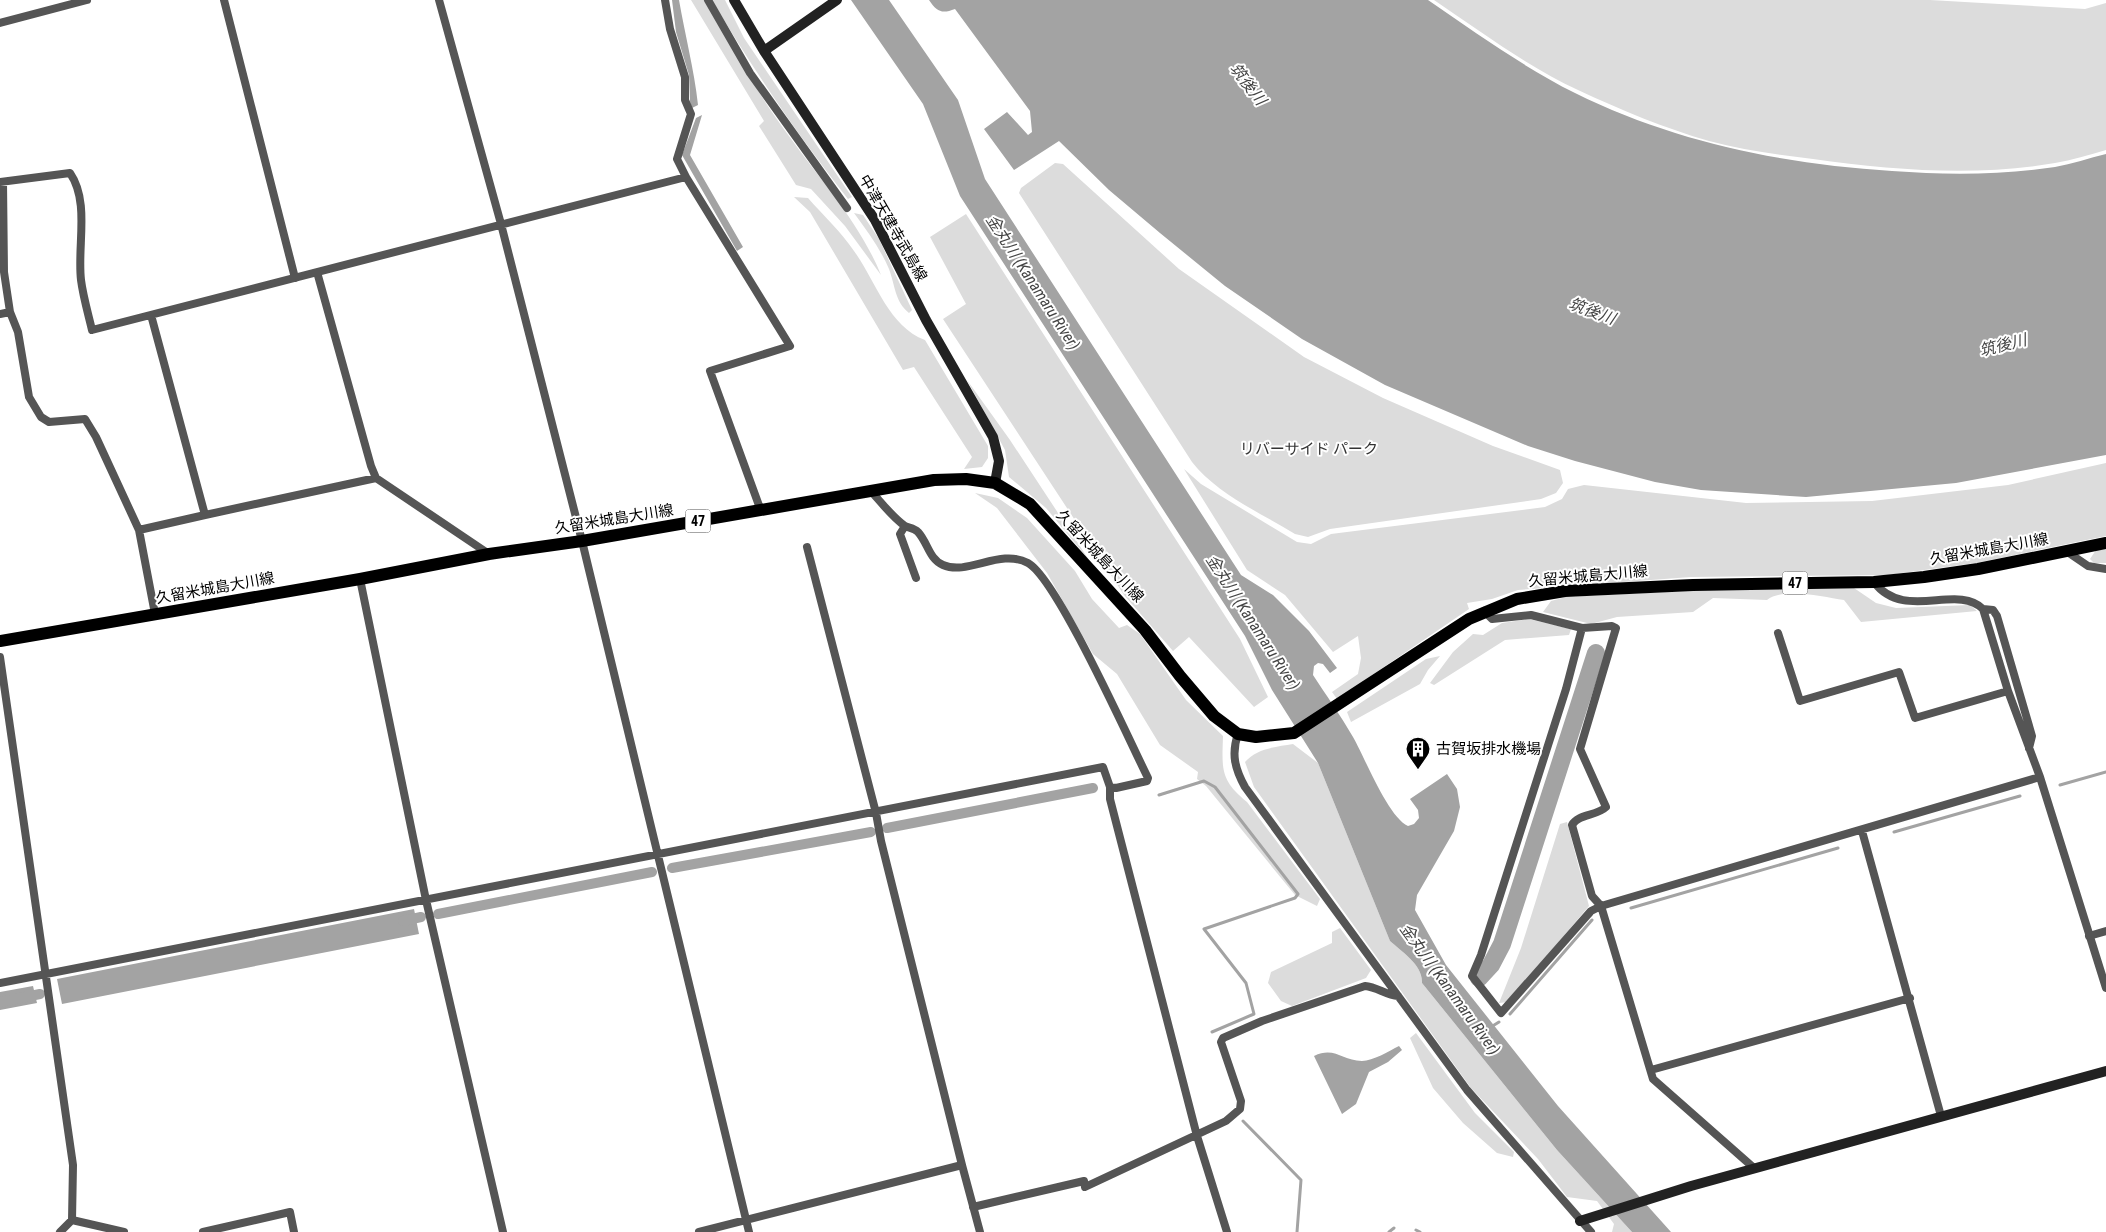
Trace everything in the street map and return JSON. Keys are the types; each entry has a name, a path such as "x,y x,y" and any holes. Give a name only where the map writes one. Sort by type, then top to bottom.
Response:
{"main road":[{"name":"久留米城島大川線","path":"0,641 360,579 489,554 582,541 761,511 870,490 934,480 966,479 995,483 1030,504 1145,630 1214,716 1238,734 1256,737 1294,733 1484,611 1517,599 1565,591 1693,585 1874,582 1978,569 2106,543"}],"street":[{"path":"0,23 87,0"},
{"path":"224,0 295,278"},
{"path":"439,0 501,224 582,541 749,1232"},
{"path":"665,0 670,29 685,77 685,100 691,114 677,159 686,177 790,346 710,371 761,511"},
{"path":"708,0 750,73 848,208"},
{"name":"中津天建寺武島線","path":"734,0 768,48 875,220 926,320 993,437 999,461 995,483"},
{"path":"768,48 837,0"},
{"path":"155,614 139,530 96,437 85,419 49,422 41,417 29,397 18,332 10,312 4,272 1,182 70,173 77,183 81,218 81,282 92,330 686,177"},
{"path":"316,272 376,478 489,554"},
{"path":"0,314 10,312"},
{"path":"151,315 206,515"},
{"path":"139,530 376,478"},
{"path":"870,490 905,526 918,532 932,556 944,566 956,567 1006,558 1018,559 1030,564 1041,576 1066,614 1148,778 1147,781 1116,788 1110,786"},
{"path":"905,526 900,534 916,578"},
{"path":"807,547 876,812 881,841 980,1232"},
{"path":"2066,551 2088,566 2106,569"},
{"path":"360,579 426,900 503,1232"},
{"path":"1874,582 1881,591 1890,597 1905,601 1970,601 1983,609 1993,610 1997,616 2032,736 2029,748"},
{"path":"1983,609 2008,691 2040,777 2106,988"},
{"path":"1484,611 1492,619 1531,615 1582,628 1612,626 1616,628 1580,749 1606,807 1602,811 1574,821 1572,825 1592,896 1601,906 1653,1079 1754,1168"},
{"path":"1582,628 1566,689 1481,955 1472,976 1501,1014 1591,911 1601,906 1862,831 2040,777"},
{"path":"1778,633 1800,701 1899,672 1915,718 2008,691"},
{"path":"0,657 73,1166 72,1220 60,1232"},
{"path":"1238,734 1234,746 1234,759 1237,772 1246,788 1466,1090 1532,1162 1591,1232"},
{"path":"0,982 658,856 1103,767 1110,786 1110,799 1197,1136 1227,1232"},
{"path":"1862,831 1910,998 1941,1116"},
{"path":"2089,936 2106,931"},
{"path":"973,1206 1084,1181 1085,1186 1226,1121 1240,1109 1241,1102 1221,1042 1223,1038 1262,1021 1365,986 1374,987 1388,995 1398,996"},
{"path":"1651,1070 1910,998"},
{"path":"1580,1221 1601,1213 1754,1168 2106,1071"},
{"path":"699,1232 962,1165"},
{"path":"203,1232 290,1212 294,1232"},
{"path":"72,1220 124,1232"}],"green space":[{"path":"691,0 705,0 766,103 851,220 881,275 845,226 811,189 796,185 759,126 764,121"},
{"path":"712,0 725,0 744,38 852,197 848,199 811,150 760,77"},
{"path":"1434,0 1930,0 2085,9 2106,3 2106,150 2061,162 1995,170 1964,171 1873,166 1748,150 1692,136 1643,118 1559,81 1505,48"},
{"name":"リバーサイド パーク","path":"1055,163 1063,164 1179,269 1304,357 1383,398 1493,446 1560,470 1563,483 1556,493 1541,499 1330,529 1308,537 1295,534 1240,502 1214,484 1192,462 1019,193 1021,188"},
{"path":"794,197 808,198 832,224 862,263 892,314 912,333 925,340 988,446 988,458 982,467 964,469 972,457 914,367 903,370 810,212"},
{"path":"854,213 863,215 879,239 912,310 909,313 904,309 898,298 882,254"},
{"path":"966,214 1240,639 1268,697 1254,707 1189,637 1173,651 1124,595 943,319 966,304 930,237"},
{"path":"967,380 1010,440 1089,560 1046,508 1009,477 1005,450"},
{"path":"2106,463 2106,536 1976,563 1888,575 1691,577 1518,590 1492,599 1467,603 1469,609 1337,699 1332,692 1358,674 1361,658 1358,636 1333,652 1285,595 1247,570 1184,469 1201,484 1297,542 1311,544 1331,534 1545,507 1562,499 1568,489 1584,485 1746,503 1872,501 2008,485"},
{"path":"975,493 998,498 1027,518 1075,571 1092,599 1119,628 1127,625 1140,634 1186,700 1223,736 1223,766 1227,780 1247,802 1320,899 1317,906 1295,895 1206,786 1197,779 1198,772 1160,745 1117,674 1093,654 1047,573 997,508"},
{"path":"2106,548 2106,563 2094,563 2090,559 2096,550"},
{"path":"1854,588 1876,603 1896,608 1970,605 1977,611 1861,622 1844,600 1793,593 1774,596 1767,600 1713,598 1693,612 1617,617 1591,624 1543,612 1551,601 1566,597 1706,590"},
{"path":"1529,619 1571,629 1569,635 1505,640 1434,685 1430,683 1453,652 1473,634 1483,635 1502,623"},
{"path":"1440,656 1428,670 1420,684 1351,722 1347,712 1426,659"},
{"path":"1293,744 1318,763 1390,941 1406,954 1419,970 1422,983 1557,1150 1632,1232 1612,1232 1614,1224 1597,1201 1567,1197 1538,1159 1471,1088 1254,787 1245,762 1261,751"},
{"path":"1567,822 1589,906 1508,1002 1499,1003 1521,948 1560,824"},
{"path":"1340,928 1371,970 1366,978 1292,1006 1281,1001 1268,983 1271,972 1332,943 1332,932"},
{"path":"1416,1033 1475,1113 1514,1152 1513,1157 1497,1153 1463,1123 1433,1088 1410,1038"}],"water":[{"path":"672,0 679,0 692,65 698,105 692,108 689,75 676,32"},
{"name":"金丸川 (Kanamaru River)","path":"851,0 889,0 958,100 985,179 1241,575 1273,595 1309,631 1337,668 1330,673 1323,664 1318,663 1314,666 1313,675 1353,737 1393,811 1408,826 1414,824 1419,818 1418,810 1410,799 1447,774 1457,789 1460,807 1454,831 1417,895 1415,910 1446,965 1558,1106 1671,1232 1632,1232 1557,1150 1422,983 1419,970 1406,954 1390,941 1318,763 1272,690 1245,636 960,196 923,104"},
{"name":"筑後川","path":"929,0 1428,0 1518,61 1575,93 1651,125 1729,148 1810,163 1851,168 1954,174 2035,170 2061,166 2106,154 2106,455 1956,483 1806,497 1701,490 1655,482 1575,461 1528,446 1385,385 1302,339 1225,286 1109,190 1059,141 1014,170 984,129 1007,112 1028,135 1032,132 1030,111 955,9 940,11"},
{"path":"702,115 690,155 743,247 737,251 682,155 696,118"},
{"path":"414,909 419,934 62,1004 57,979"},
{"path":"33,986 37,1003 0,1010 0,992"},
{"path":"1399,1046 1402,1050 1388,1062 1369,1072 1356,1104 1342,1114 1314,1056 1321,1053 1333,1053 1349,1059 1366,1061"}],"waterway":[{"path":"1479,978 1491,965 1502,944 1596,653"},
{"path":"2060,785 2106,772"},
{"path":"1159,795 1204,781 1215,787 1298,894 1295,898 1204,929 1246,983 1254,1014 1212,1032"},
{"path":"887,828 1093,788"},
{"path":"1894,832 2020,796"},
{"path":"672,868 871,832"},
{"path":"1631,908 1838,848"},
{"path":"438,914 652,872"},
{"path":"403,921 421,917"},
{"path":"1510,1014 1592,920"},
{"path":"0,1002 40,994"},
{"name":"金丸川 (Kanamaru River)","path":"1491,1027 1499,1022"},
{"path":"1243,1121 1301,1180 1297,1232"},
{"path":"1389,1232 1394,1228"},
{"path":"1416,1230 1420,1232"}],"place":[{"name":"古賀坂排水機場","path":"1418,770"}]}
